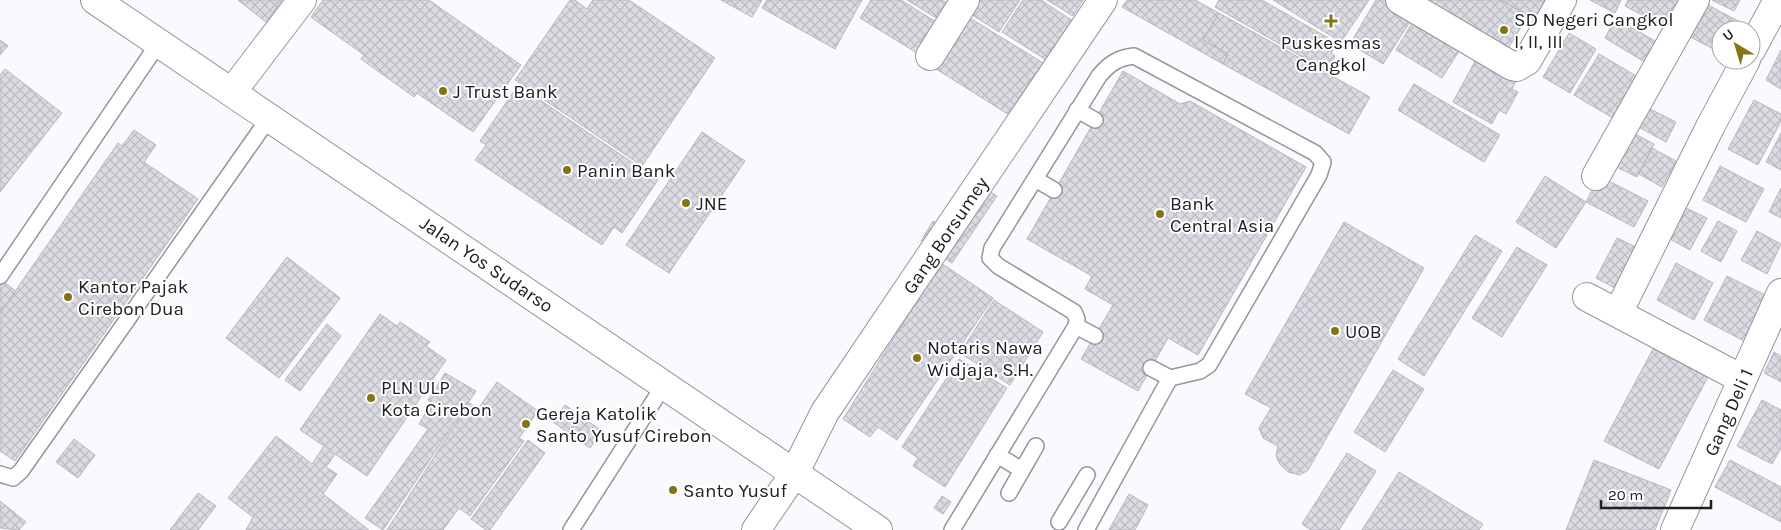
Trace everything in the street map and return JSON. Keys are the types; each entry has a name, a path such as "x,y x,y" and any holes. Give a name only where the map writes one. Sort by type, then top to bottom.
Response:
{"main road":[{"name":"Jalan Yos Sudarso","path":"95,0 878,530"},
{"path":"232,92 302,0"},
{"path":"930,56 964,0"},
{"name":"Gang Borsumey","path":"756,530 794,474 825,412 1103,0"},
{"path":"1400,0 1512,66 1517,67 1527,61 1562,0"},
{"path":"1596,176 1694,0"},
{"path":"1761,31 1778,0"},
{"path":"1618,313 1710,127 1741,70"},
{"name":"Gang Deli 1","path":"1675,530 1781,293"},
{"path":"1587,297 1742,379"}],"lane":[{"path":"0,276 158,44"},
{"path":"952,530 1076,326 1077,319 1074,312 998,266 990,258 992,248 1099,76 1110,63 1122,57 1134,56 1315,153 1323,162 1320,175 1209,365 1200,371 1170,378 1151,368"},
{"path":"1078,110 1095,120"},
{"path":"0,474 13,478 20,471 269,118"},
{"path":"1035,179 1054,190"},
{"path":"1076,326 1095,336"},
{"path":"1086,530 1170,378"},
{"path":"571,530 664,385"},
{"path":"1009,493 1036,446"},
{"path":"997,455 1022,470"},
{"path":"1060,522 1086,475"},
{"path":"1073,498 1096,512"}],"building":[{"path":"238,0 282,0 266,22"},
{"path":"323,0 429,0 521,65 473,132 417,93 414,97 361,59 364,55 311,17"},
{"path":"570,0 575,0 587,9 593,0 629,0 715,58 642,166 515,80"},
{"path":"721,0 762,0 752,17"},
{"path":"767,0 862,0 835,49 762,8"},
{"path":"871,0 901,0 941,25 922,56 860,18"},
{"path":"907,0 942,0 951,5 941,21"},
{"path":"973,0 1020,0 999,32 966,11"},
{"path":"1023,0 1041,0 1076,23 1051,63 1002,32"},
{"path":"1047,0 1083,0 1073,16"},
{"path":"1127,0 1195,0 1219,13 1203,40 1228,54 1223,64 1122,7"},
{"path":"1219,0 1262,0 1337,43 1331,53 1335,56 1327,71 1215,7"},
{"name":"Puskesmas Cangkol","path":"1273,0 1369,0 1341,42"},
{"path":"1376,0 1385,0 1413,17 1383,64 1350,44"},
{"name":"SD Negeri Cangkol I, II, III","path":"1423,0 1501,0 1528,16 1507,50"},
{"path":"1501,0 1551,0 1538,21"},
{"path":"1590,0 1621,0 1615,13"},
{"path":"1628,0 1675,0 1678,2 1665,27 1625,6"},
{"path":"1699,0 1736,20 1711,20 1711,48 1681,32"},
{"path":"1712,0 1740,0 1734,11"},
{"path":"1219,13 1370,97 1349,134 1223,64 1228,54 1203,40"},
{"path":"965,15 1048,66 1014,118 933,67"},
{"path":"1417,15 1464,43 1442,78 1396,50"},
{"path":"1616,18 1660,44 1648,64 1605,38"},
{"path":"1569,33 1596,49 1570,93 1543,77"},
{"path":"0,40 8,46 0,55"},
{"path":"1781,50 1781,89 1766,80"},
{"path":"1480,52 1520,74 1512,89 1518,92 1506,114 1499,110 1492,124 1453,102"},
{"path":"1599,54 1638,77 1613,118 1574,95"},
{"path":"5,69 62,113 0,192 0,75"},
{"name":"Bank Central Asia","path":"1123,71 1180,104 1190,101 1306,167 1198,355 1168,338 1138,391 1081,359 1113,305 1085,289 1092,276 1027,239"},
{"path":"1414,84 1500,135 1484,162 1398,110"},
{"name":"Panin Bank","path":"518,85 658,180 622,233 614,227 602,245 475,160 486,145 480,141"},
{"path":"1754,100 1781,114 1781,121 1758,165 1728,149"},
{"path":"1642,105 1676,122 1666,142 1633,124"},
{"path":"1624,128 1654,144 1637,177 1606,162"},
{"path":"134,130 156,145 144,162 198,199 15,461 0,451 0,313 118,143 122,146"},
{"name":"JNE","path":"702,132 745,161 669,273 626,245"},
{"path":"1781,133 1781,170 1766,162"},
{"path":"1652,148 1676,161 1662,187 1639,174"},
{"path":"1720,166 1764,189 1746,222 1703,200"},
{"path":"1545,176 1586,202 1556,248 1516,222"},
{"path":"1599,176 1648,201 1634,227 1586,202"},
{"path":"984,188 997,196 952,263 940,255"},
{"path":"1781,188 1781,218 1769,212"},
{"path":"1684,207 1707,218 1690,250 1668,238"},
{"path":"933,221 942,227 930,247 921,241"},
{"path":"1718,221 1737,231 1721,262 1701,251"},
{"name":"UOB","path":"1344,222 1424,268 1308,470 1300,475 1288,472 1279,463 1276,455 1278,446 1263,438 1259,428 1271,408 1245,394"},
{"path":"1757,231 1781,244 1767,274 1741,260"},
{"path":"1475,235 1502,251 1424,376 1398,359"},
{"path":"1617,238 1636,247 1615,288 1596,278"},
{"path":"1517,247 1547,265 1502,337 1472,318"},
{"path":"287,257 340,298 279,378 226,338"},
{"name":"Notaris Nawa Widjaja, S.H.","path":"941,263 993,298 897,440 878,427 870,437 843,419"},
{"path":"1676,263 1713,283 1694,320 1657,300"},
{"path":"1727,276 1769,297 1746,342 1704,320"},
{"path":"0,279 16,291 0,313"},
{"path":"994,300 1043,332 1010,385 960,353"},
{"path":"380,314 397,326 400,322 430,342 426,346 446,360 367,476 335,454 326,467 337,474 323,494 369,530 246,530 253,517 228,498 276,436 312,464 324,446 300,430"},
{"path":"327,324 341,336 300,391 285,380"},
{"path":"1653,349 1708,377 1659,469 1604,441"},
{"path":"1774,352 1781,356 1781,382 1764,373"},
{"path":"959,359 1007,388 945,487 913,466 918,458 902,447"},
{"path":"1393,370 1424,389 1385,452 1354,432"},
{"path":"445,373 476,391 383,530 365,518 428,429 419,424 432,402 428,400"},
{"path":"497,382 538,411 519,438 524,441 470,516 459,508 443,530 387,530 469,403 478,409"},
{"path":"1762,400 1781,410 1781,448 1772,464 1737,446"},
{"path":"565,405 602,431 590,448 553,422"},
{"path":"74,439 95,455 78,478 56,462"},
{"path":"528,440 545,453 490,530 486,530 471,519"},
{"path":"1347,453 1376,471 1339,530 1311,530 1302,524"},
{"path":"1594,460 1671,490 1655,530 1566,530"},
{"path":"1730,460 1781,487 1781,522 1715,487"},
{"path":"1399,472 1483,524 1479,530 1362,530"},
{"path":"198,493 216,506 198,530 170,530"},
{"path":"1129,494 1148,505 1135,530 1109,530"},
{"path":"942,496 951,502 943,514 934,508"},
{"path":"0,501 26,522 19,530 0,528"}],"place":[{"name":"Puskesmas Cangkol","path":"1331,21"},
{"name":"SD Negeri Cangkol I, II, III","path":"1504,30"},
{"name":"J Trust Bank","path":"443,91"},
{"name":"Panin Bank","path":"567,170"},
{"name":"JNE","path":"686,203"},
{"name":"Bank Central Asia","path":"1160,214"},
{"name":"Kantor Pajak Cirebon Dua","path":"68,297"},
{"name":"UOB","path":"1335,331"},
{"name":"Notaris Nawa Widjaja, S.H.","path":"917,358"},
{"name":"PLN ULP Kota Cirebon","path":"371,398"},
{"name":"Gereja Katolik Santo Yusuf Cirebon","path":"526,424"},
{"name":"Santo Yusuf","path":"673,490"}]}
